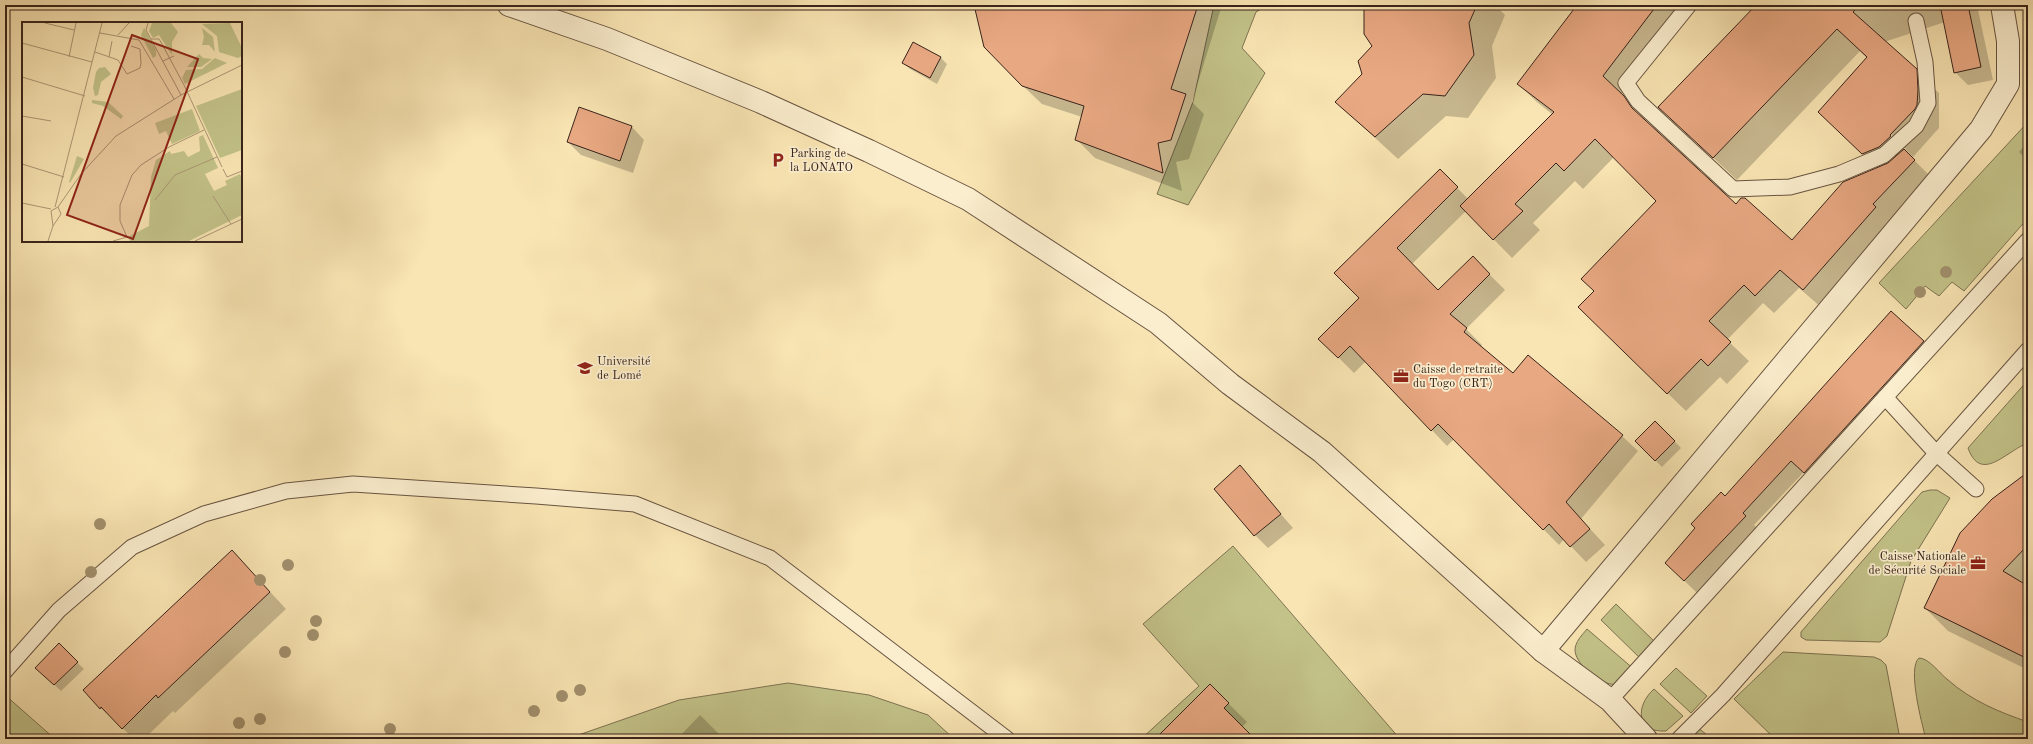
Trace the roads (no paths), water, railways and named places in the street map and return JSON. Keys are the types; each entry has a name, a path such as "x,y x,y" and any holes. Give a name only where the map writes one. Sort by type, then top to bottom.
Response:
{"street":[{"path":"509,5 606,39 761,102 869,151 968,199 1158,323 1230,384 1322,452 1543,651 1610,700 1646,739"},
{"path":"1543,651 1980,129 2008,84 2008,41 2002,5"}],"lane":[{"path":"1689,5 1626,83 1638,101 1733,189 1790,187 1839,174 1884,156 1916,126 1928,103 1925,62 1916,21"},
{"path":"1610,700 2028,240"},
{"path":"1679,739 1733,684 2028,350"},
{"path":"1885,397 1936,453 1976,489"},
{"path":"5,671 59,610 132,547 204,514 286,491 353,484 536,496 635,504 770,558 1007,739"}],"place":[{"name":"Parking de la LONATO","path":"778,160"},
{"name":"Université de Lomé","path":"585,368"},
{"name":"Caisse de retraite du Togo (CRT)","path":"1401,376"},
{"name":"Caisse Nationale de Sécurité Sociale","path":"1978,563"}]}
